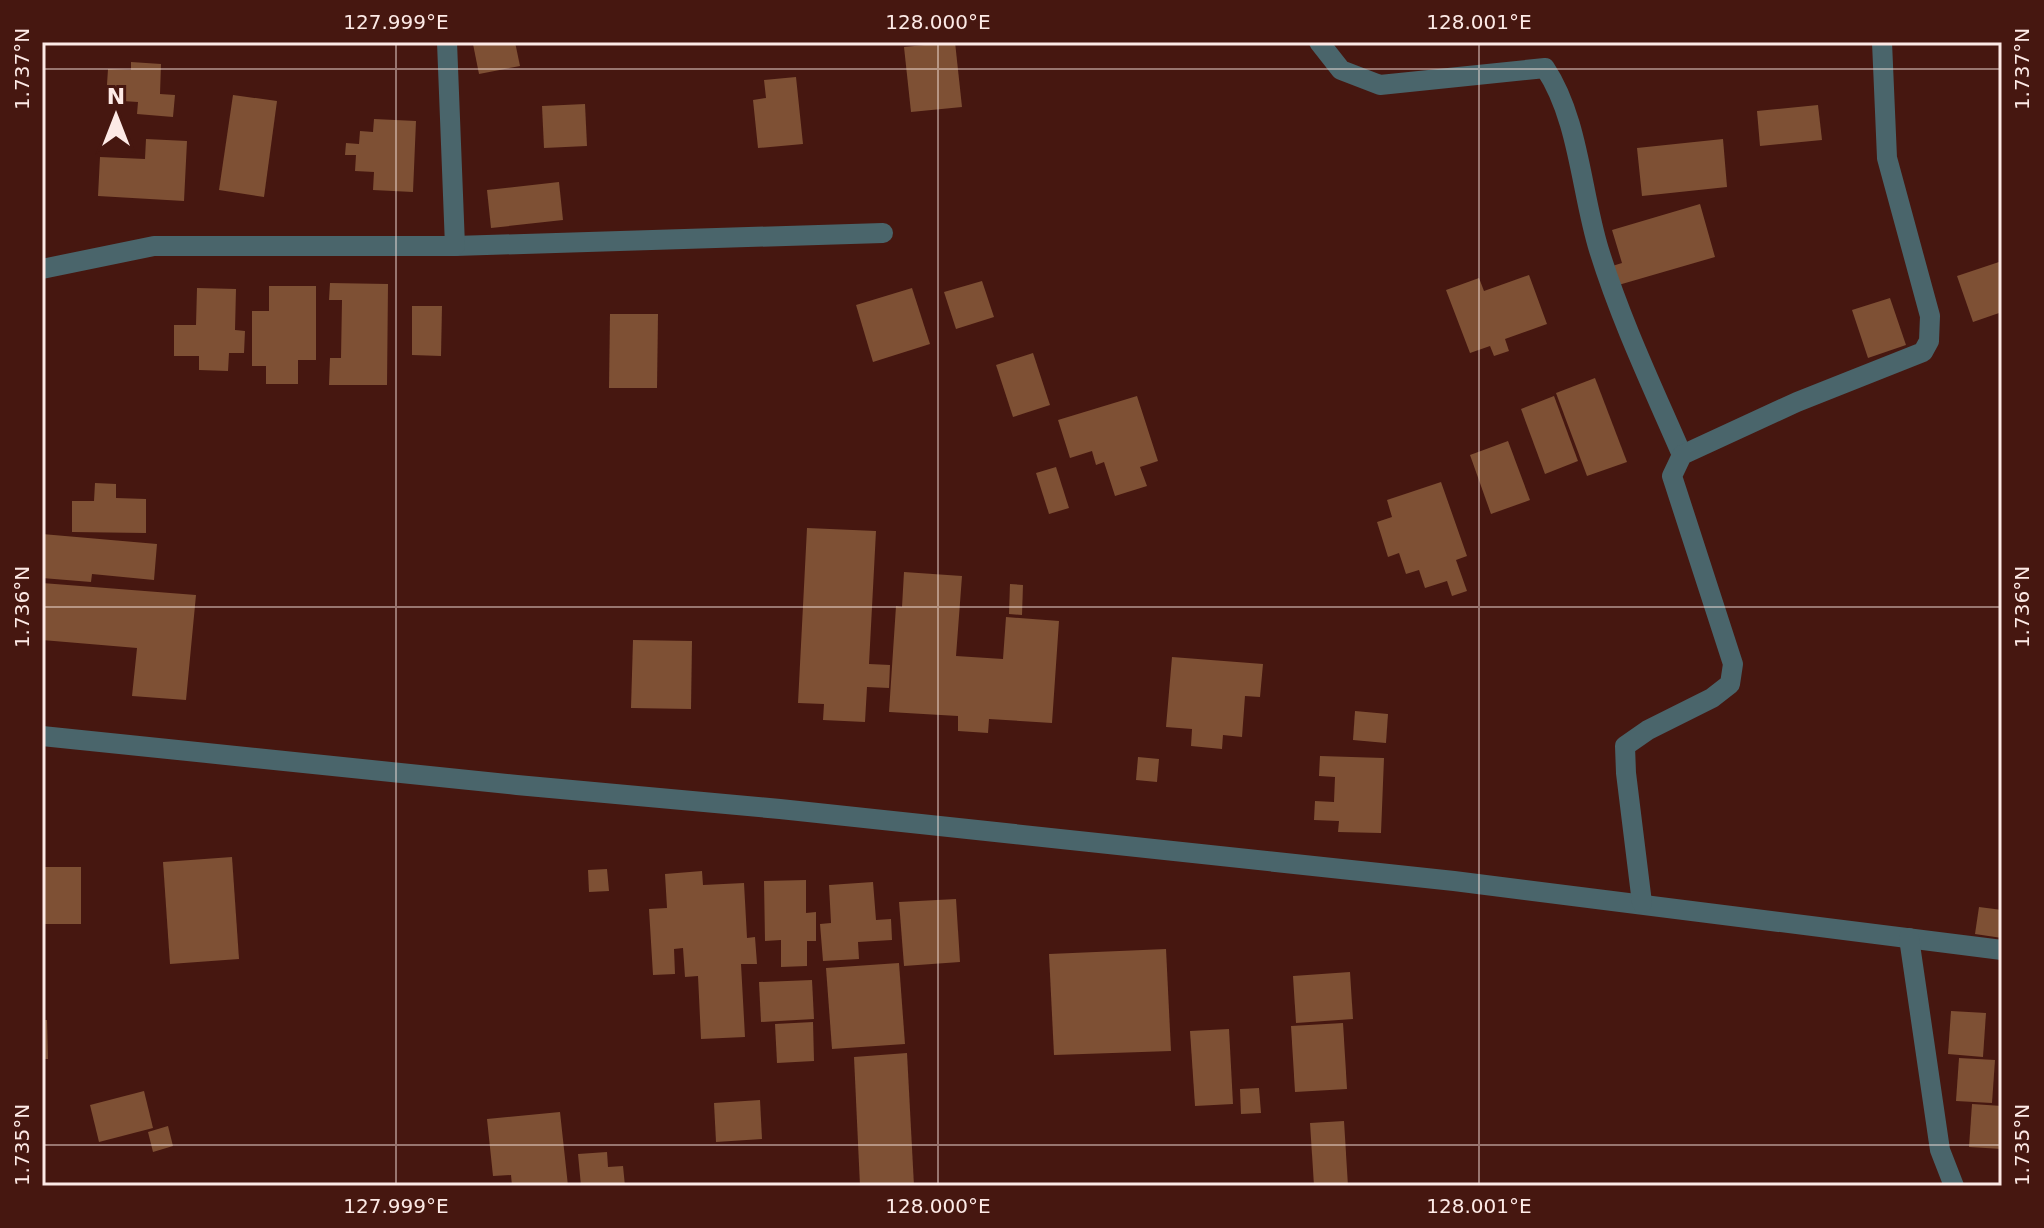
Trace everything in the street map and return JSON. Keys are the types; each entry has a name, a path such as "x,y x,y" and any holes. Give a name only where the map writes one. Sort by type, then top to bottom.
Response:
{"street":[{"path":"447,42 455,246"},
{"path":"1319,42 1341,70 1380,85 1545,68 1561,91 1599,248 1622,318 1682,455"},
{"path":"1642,903 1625,746 1648,730 1712,698 1730,684 1733,664 1672,476 1682,455 1797,402 1923,352 1929,341 1930,316 1887,158 1882,42"},
{"path":"42,269 154,246 455,246 883,233"},
{"path":"42,736 811,812 1642,903 2002,950"},
{"path":"1909,938 1940,1150 1954,1186"}],"building":[{"path":"515,42 520,66 479,74 473,44"},
{"path":"955,42 962,107 911,112 904,47"},
{"path":"131,62 161,64 160,94 175,95 173,117 137,114 138,102 106,100 108,69 131,70"},
{"path":"796,77 803,144 758,148 753,100 766,98 764,80"},
{"path":"233,95 277,101 264,197 219,190"},
{"path":"585,104 587,146 544,148 542,106"},
{"path":"1818,105 1822,140 1760,146 1757,111"},
{"path":"374,119 416,121 413,192 373,190 374,172 355,171 356,155 345,155 346,143 359,144 360,131 373,132"},
{"path":"146,139 187,141 184,201 98,196 100,157 145,159"},
{"path":"1723,139 1727,187 1642,196 1637,148"},
{"path":"559,182 563,220 491,228 487,190"},
{"path":"1700,204 1715,257 1615,286 1609,267 1622,263 1612,230"},
{"path":"2002,261 2002,312 1973,322 1957,276"},
{"path":"1529,275 1547,324 1505,339 1509,351 1494,356 1490,346 1470,353 1446,290 1479,278 1484,291"},
{"path":"982,281 994,317 956,329 944,292"},
{"path":"330,283 388,284 387,385 329,385 330,358 341,358 342,300 329,300"},
{"path":"269,286 316,286 316,360 298,360 298,384 266,384 266,366 252,366 252,311 269,311"},
{"path":"197,288 236,289 235,330 245,331 244,353 229,353 228,371 199,370 199,356 174,356 174,325 196,325"},
{"path":"912,288 930,344 873,362 856,305"},
{"path":"1890,298 1906,345 1868,358 1852,310"},
{"path":"412,306 442,306 441,356 412,355"},
{"path":"610,314 658,314 657,388 609,388"},
{"path":"1033,353 1050,405 1013,417 996,365"},
{"path":"1595,378 1627,462 1587,476 1556,393"},
{"path":"1137,396 1158,461 1140,467 1147,486 1115,496 1104,462 1096,465 1092,451 1070,458 1058,420"},
{"path":"1554,396 1578,461 1545,474 1521,409"},
{"path":"1508,441 1530,500 1491,514 1470,455"},
{"path":"1056,467 1069,508 1049,514 1036,473"},
{"path":"1441,482 1467,556 1456,560 1467,591 1452,596 1447,581 1425,588 1419,570 1406,574 1399,553 1388,557 1377,522 1392,517 1387,500"},
{"path":"95,483 116,484 116,498 146,499 146,533 72,532 72,501 94,501"},
{"path":"807,528 876,531 869,664 890,665 889,688 867,687 865,722 823,720 824,704 798,703"},
{"path":"42,534 157,544 154,580 92,574 91,582 42,578"},
{"path":"904,572 962,576 956,656 1003,659 1006,617 1059,621 1052,723 989,719 988,733 958,731 958,716 889,712 896,606 902,607"},
{"path":"42,583 196,595 186,700 132,696 137,648 42,640"},
{"path":"1010,584 1023,585 1022,615 1009,614"},
{"path":"633,640 692,641 691,709 631,708"},
{"path":"1172,657 1263,664 1260,697 1245,696 1242,737 1223,735 1222,749 1191,746 1192,729 1166,727"},
{"path":"1355,711 1388,714 1386,743 1353,740"},
{"path":"1320,756 1384,758 1381,833 1338,832 1339,821 1314,820 1315,801 1334,802 1335,777 1319,776"},
{"path":"1138,757 1159,759 1157,782 1136,780"},
{"path":"232,857 239,959 170,964 163,862"},
{"path":"42,867 81,867 81,924 42,924"},
{"path":"607,869 609,891 589,892 588,870"},
{"path":"702,871 703,885 744,883 747,938 755,937 757,964 741,964 745,1037 701,1039 698,976 685,977 683,948 674,949 675,974 653,975 649,909 667,908 665,874"},
{"path":"806,880 806,913 816,912 816,941 807,941 807,966 781,967 781,940 765,941 764,881"},
{"path":"873,882 876,920 891,919 892,940 858,942 859,959 823,961 820,924 831,923 829,885"},
{"path":"956,899 960,962 904,966 899,902"},
{"path":"1979,907 2002,910 2002,938 1975,934"},
{"path":"1166,949 1171,1051 1054,1055 1049,954"},
{"path":"899,963 905,1044 832,1049 826,968"},
{"path":"1350,972 1353,1019 1296,1023 1293,976"},
{"path":"812,980 814,1019 761,1022 759,982"},
{"path":"1951,1011 1986,1013 1983,1057 1948,1054"},
{"path":"42,1020 47,1020 48,1059 42,1059"},
{"path":"813,1022 814,1061 777,1063 775,1024"},
{"path":"1343,1023 1347,1089 1295,1092 1291,1026"},
{"path":"1229,1029 1233,1104 1195,1106 1190,1031"},
{"path":"907,1053 914,1186 860,1186 854,1057"},
{"path":"1959,1058 1995,1060 1992,1103 1956,1101"},
{"path":"1259,1088 1261,1113 1241,1114 1240,1089"},
{"path":"144,1091 153,1128 99,1142 90,1105"},
{"path":"760,1100 762,1139 716,1142 714,1103"},
{"path":"1972,1104 2002,1106 2002,1149 1969,1147"},
{"path":"560,1112 568,1186 512,1186 511,1175 493,1176 487,1119"},
{"path":"1344,1121 1348,1186 1314,1186 1310,1123"},
{"path":"168,1126 173,1146 153,1152 148,1132"},
{"path":"607,1152 608,1167 623,1166 625,1186 581,1186 578,1154"}]}
